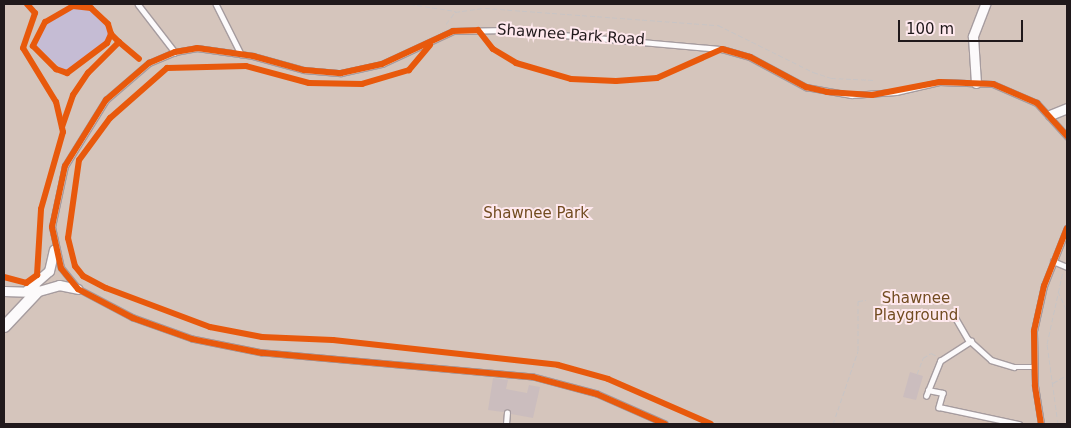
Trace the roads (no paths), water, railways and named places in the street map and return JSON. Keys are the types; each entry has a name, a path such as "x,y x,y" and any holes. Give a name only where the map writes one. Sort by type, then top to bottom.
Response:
{"street":[{"path":"976,83 972,36 985,4"},
{"path":"1050,114 1067,108"},
{"name":"Shawnee Park Road","path":"24,292 49,271 54,250"},
{"name":"Shawnee Park Road","path":"4,291 37,291 59,285 78,289"},
{"path":"4,326 37,291"}],"lane":[{"path":"138,4 175,52"},
{"path":"216,4 240,54"},
{"name":"Shawnee Park Road","path":"665,424 597,394 533,377 304,359 192,339 133,318 78,289 61,268 54,250 52,226 60,180 93,118 125,81 151,62 175,52 196,48 240,54 304,70 353,72 391,60 444,33 507,30 722,49 750,56 806,87 843,94 872,95 940,82 994,84 1028,97 1050,114 1067,136"},
{"path":"1041,424 1034,368 1036,315 1067,228"},
{"path":"1054,261 1066,267"},
{"path":"954,315 970,341 1002,364 1034,368"},
{"path":"926,396 940,361 970,341"},
{"path":"928,390 943,393 939,407 1019,424"},
{"path":"506,424 507,413"}],"park label":[{"name":"Shawnee Park","path":"536,214"},
{"name":"Shawnee Playground","path":"916,306"}]}
